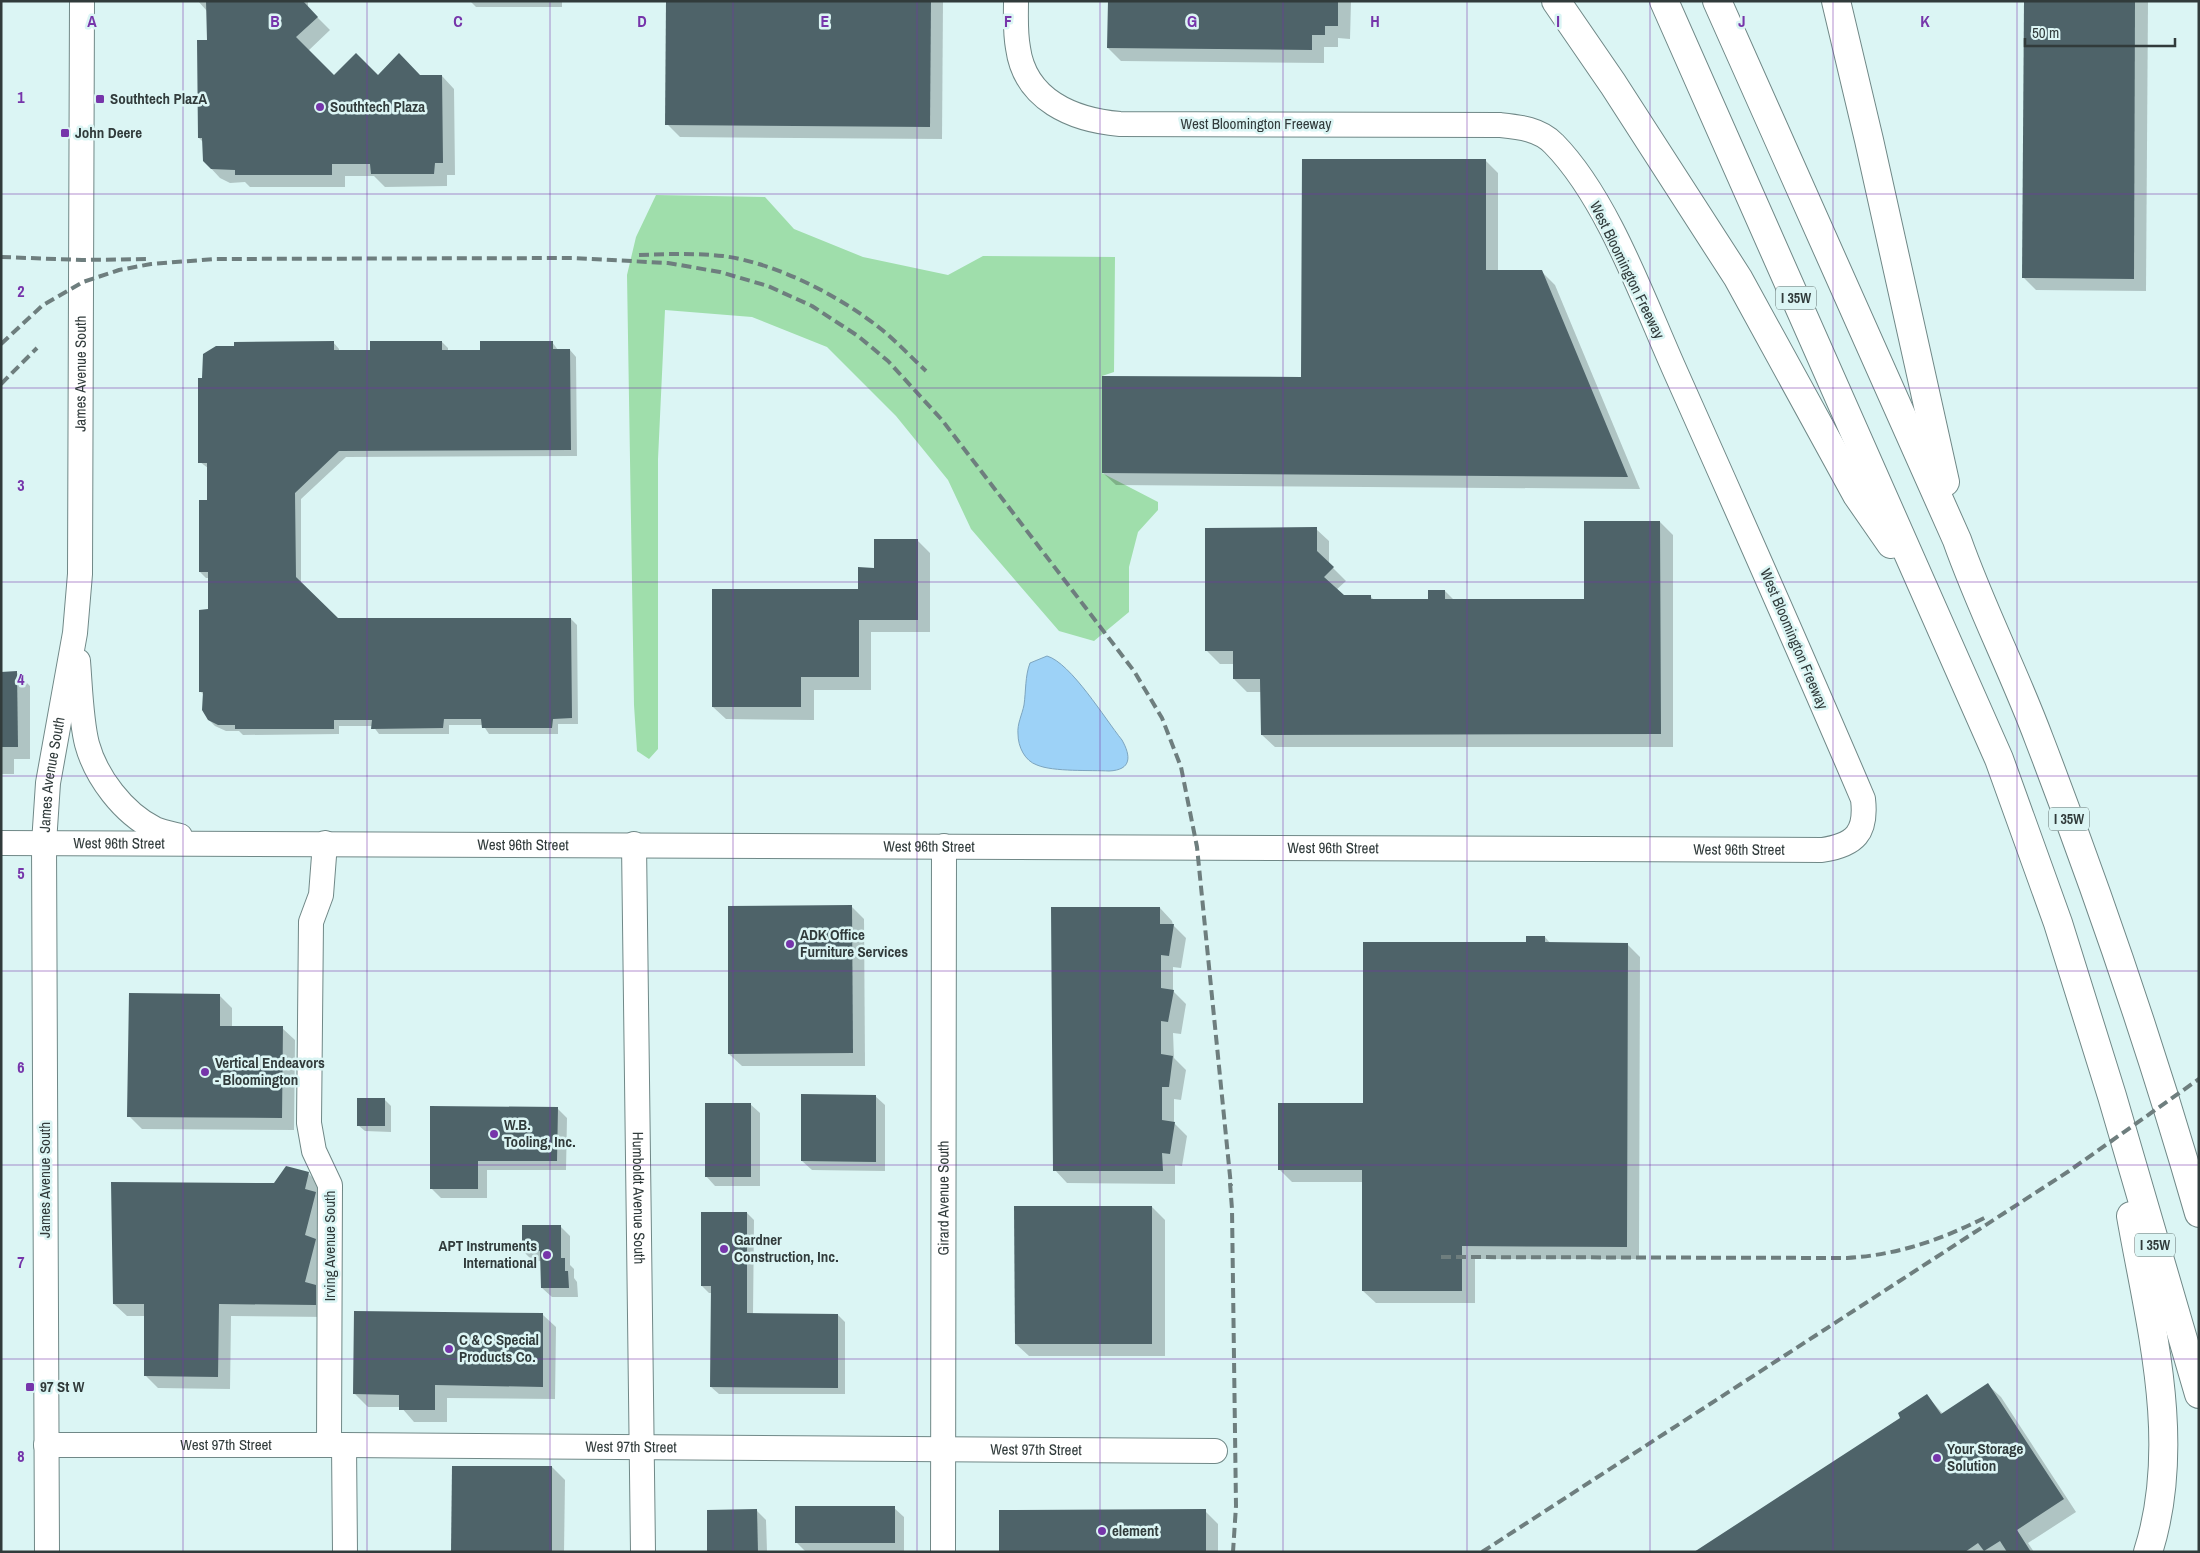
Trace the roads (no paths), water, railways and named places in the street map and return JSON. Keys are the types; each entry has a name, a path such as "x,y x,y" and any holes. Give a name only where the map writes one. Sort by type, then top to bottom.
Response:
{"highway":[{"path":"1556,1 1613,84 1738,278 1857,495 1927,596"},
{"name":"I 35W","path":"1664,1 1999,759 2058,922 2112,1096 2199,1394"},
{"name":"I 35W","path":"1717,1 1957,540 1974,586 2042,747 2107,922 2167,1103 2199,1213"},
{"path":"1836,1 1871,150 1957,540"},
{"path":"2112,1096 2159,1380 2163,1457 2157,1523 2148,1552"},
{"path":"2167,1103 2199,1175"}],"street":[{"name":"James Avenue South","path":"47,1552 44,843 48,783 74,633 82,537 82,1"},
{"name":"West Bloomington Freeway","path":"1016,1 1018,49 1023,68 1032,84 1044,98 1057,108 1076,117 1097,122 1120,124 1500,125 1538,132 1552,142 1576,171 1617,241 1791,630 1863,799 1865,817 1861,830 1854,838"},
{"path":"74,633 87,743 96,766 109,788 137,816 155,829 201,842"},
{"name":"West 96th Street","path":"1,843 201,842 1822,850 1846,844 1854,838"},
{"name":"Irving Avenue South","path":"325,843 321,894 311,922 309,1123 314,1151 330,1185 337,1445 345,1552"},
{"name":"Humboldt Avenue South","path":"634,844 643,1552"},
{"name":"Girard Avenue South","path":"943,1552 944,846"},
{"name":"West 97th Street","path":"46,1445 1215,1451"}],"water":[{"path":"1047,656 1066,669 1077,680 1122,740 1128,757 1126,765 1122,768 1109,771 1053,769 1033,763 1023,753 1019,744 1018,730 1024,705 1028,668 1030,663"}],"railway":[{"path":"639,255 692,254 723,256 785,273 827,293 865,317 887,334 926,371"},
{"path":"1,257 82,260 149,259"},
{"path":"1,344 43,305 83,282 119,270 151,264 215,259 572,258 668,263 720,272 768,286 812,306 858,336 888,361 942,420 1134,671 1162,718 1181,767 1197,847 1231,1186"},
{"path":"1,384 37,348"},
{"path":"1482,1552 2069,1171 2199,1079"},
{"path":"1230,1183 1232,1209 1236,1506 1233,1552"},
{"path":"1441,1257 1847,1258 1883,1254 1918,1245 1952,1233 1986,1217"}],"place":[{"name":"Southtech PlazA","path":"100,99"},
{"name":"Southtech Plaza","path":"320,107"},
{"name":"John Deere","path":"65,133"},
{"name":"ADK Office Furniture Services","path":"790,944"},
{"name":"Vertical Endeavors - Bloomington","path":"205,1072"},
{"name":"W.B. Tooling, Inc.","path":"494,1134"},
{"name":"Gardner Construction, Inc.","path":"724,1249"},
{"name":"APT Instruments International","path":"547,1255"},
{"name":"C & C Special Products Co.","path":"449,1349"},
{"name":"97 St W","path":"30,1387"},
{"name":"Your Storage Solution","path":"1937,1458"},
{"name":"element","path":"1102,1531"}]}
